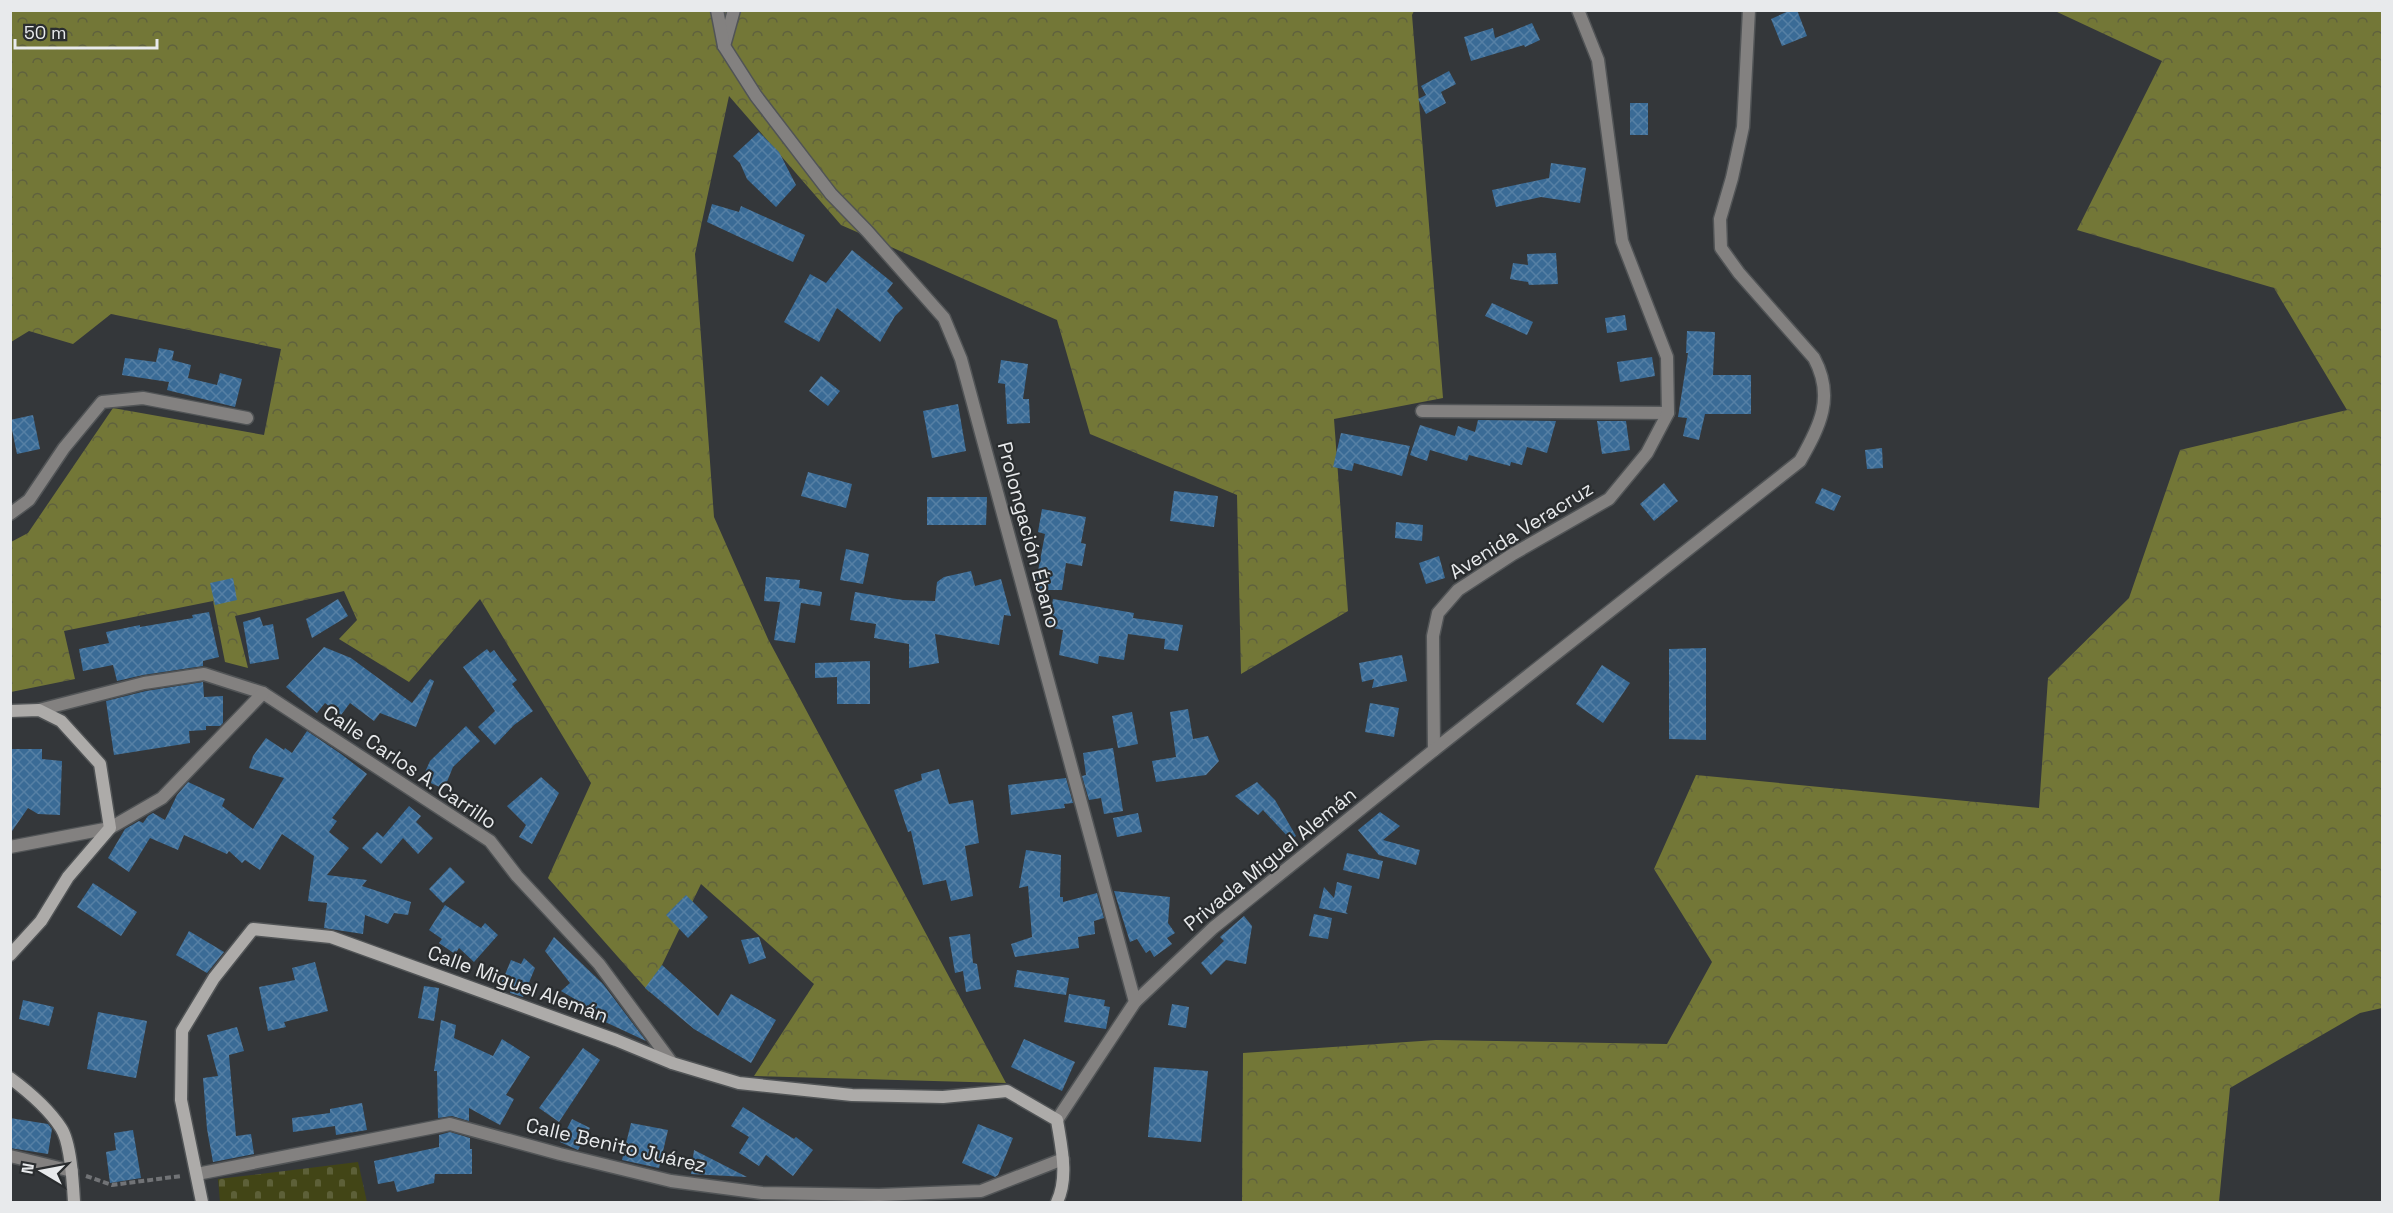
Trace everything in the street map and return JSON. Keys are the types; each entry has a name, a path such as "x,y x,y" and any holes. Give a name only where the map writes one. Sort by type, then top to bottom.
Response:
{"main road":[{"path":"10,711 39,710 61,721 100,764 110,828 68,877 41,921 10,954"},
{"name":"Calle Miguel Alemán","path":"202,1203 181,1100 182,1031 214,978 253,929 332,937 616,1040 672,1063 739,1083 852,1095 943,1097 1006,1091 1057,1120"},
{"path":"10,1078 31,1094 62,1130 72,1171 74,1203"},
{"path":"1057,1120 1063,1159 1062,1191 1057,1203"}],"street":[{"name":"Prolongación Ébano","path":"717,10 724,46 756,96 831,194 944,318 957,349 1135,1002"},
{"path":"724,46 735,10"},
{"name":"Avenida Veracruz","path":"1434,750 1433,636 1438,613 1458,590 1513,554 1609,499 1647,453 1668,413 1667,357 1622,241 1598,60 1578,10"},
{"name":"Privada Miguel Alemán","path":"1135,1002 1213,928 1800,461 1817,432 1824,409 1822,372 1814,358 1739,273 1722,248 1720,219 1743,127 1749,10"},
{"path":"10,514 29,500 63,448 102,402 143,398 247,418"},
{"path":"1422,411 1668,413"},
{"name":"Calle Carlos A. Carrillo","path":"39,710 144,682 204,674 263,693 490,841 517,876 599,964 672,1063"},
{"path":"10,847 110,828 162,798 263,693"},
{"path":"1057,1120 1135,1002"},
{"name":"Calle Benito Juárez","path":"197,1174 450,1124 671,1181 762,1193 879,1194 981,1191 1063,1159"},
{"path":"10,1156 72,1171"}],"path":[{"path":"72,1171 112,1185 197,1174"}],"green space":[{"path":"11,11 1414,11 1412,15 1443,398 1334,419 1348,611 1241,674 1237,495 1090,434 1057,320 841,225 729,96 695,254 714,517 768,639 1006,1083 754,1076 814,984 701,884 649,992 548,878 591,783 480,599 409,682 339,639 357,620 344,591 235,616 248,668 225,662 213,601 64,631 75,679 11,692 11,542 28,533 113,408 264,435 281,349 111,314 73,344 29,331 11,342"},
{"path":"2055,11 2382,11 2382,1008 2360,1013 2230,1088 2219,1202 1242,1202 1243,1053 1436,1040 1667,1044 1712,962 1654,869 1696,775 2039,808 2048,678 2129,598 2180,450 2347,410 2274,288 2077,230 2162,61"},
{"path":"358,1162 367,1202 220,1202 218,1179"}],"building":[{"path":"1791,10 1797,10 1807,36 1782,46 1771,19"},
{"path":"1532,23 1540,40 1525,47 1524,45 1471,61 1464,37 1493,28 1495,38"},
{"path":"1449,71 1456,84 1441,92 1446,103 1426,114 1418,99 1426,95 1421,86"},
{"path":"1630,103 1648,103 1648,135 1630,135"},
{"path":"759,132 779,152 796,185 776,207 747,179 740,163 733,156"},
{"path":"1551,163 1586,168 1580,203 1541,197 1496,207 1492,190 1549,178"},
{"path":"712,204 739,212 741,206 805,235 793,262 707,222"},
{"path":"852,250 893,283 887,291 903,308 895,316 880,342 837,308 819,342 784,322 810,274 826,283"},
{"path":"1556,253 1558,284 1529,285 1528,282 1510,279 1513,263 1528,265 1527,254"},
{"path":"1492,303 1533,322 1527,335 1485,316"},
{"path":"1625,315 1627,330 1607,333 1605,318"},
{"path":"1687,331 1715,332 1713,375 1751,375 1751,414 1705,414 1699,440 1683,436 1687,418 1678,417 1688,353 1686,353"},
{"path":"159,348 174,351 172,360 191,365 188,378 217,385 220,373 242,379 235,407 167,390 169,382 122,375 125,358 156,362"},
{"path":"1652,357 1655,376 1620,382 1617,362"},
{"path":"1001,360 1028,364 1023,399 1029,399 1030,423 1007,424 1005,384 998,383"},
{"path":"821,376 840,391 828,406 809,391"},
{"path":"958,404 966,451 932,458 923,411"},
{"path":"33,415 40,449 17,454 10,420"},
{"path":"1478,420 1556,421 1547,453 1527,447 1522,465 1511,462 1510,466 1469,455 1467,461 1430,450 1427,461 1410,455 1420,425 1455,436 1458,426 1475,432"},
{"path":"1597,421 1626,421 1630,450 1602,454"},
{"path":"1341,433 1410,446 1402,476 1354,463 1352,471 1333,467"},
{"path":"1882,448 1883,468 1867,469 1865,450"},
{"path":"808,472 852,484 846,508 801,496"},
{"path":"1664,483 1678,501 1654,521 1640,504"},
{"path":"1822,488 1841,496 1834,511 1815,503"},
{"path":"1174,491 1218,496 1214,527 1170,521"},
{"path":"927,497 987,497 986,525 927,525"},
{"path":"1042,509 1086,517 1081,543 1086,544 1082,566 1066,563 1062,590 1037,590 1033,571 1038,571 1045,534 1038,532"},
{"path":"1396,522 1423,525 1422,541 1395,538"},
{"path":"846,549 869,554 863,584 840,580"},
{"path":"1439,556 1445,578 1426,584 1419,563"},
{"path":"971,571 975,586 1001,579 1011,616 1004,615 999,645 935,634 939,663 909,668 909,644 874,638 876,624 850,620 855,592 903,600 935,601 937,582 944,577"},
{"path":"766,577 800,580 799,588 822,592 820,606 801,603 795,643 774,640 780,602 764,601"},
{"path":"233,578 237,600 215,605 210,583"},
{"path":"338,599 348,616 312,638 306,619"},
{"path":"1053,599 1134,613 1133,618 1183,625 1178,651 1164,649 1165,639 1128,634 1124,660 1099,656 1098,664 1059,655 1063,630 1048,627"},
{"path":"209,612 219,657 203,661 203,666 117,681 113,665 83,671 79,649 109,643 106,632 193,618 192,615"},
{"path":"260,617 263,626 273,624 279,659 250,664 243,622"},
{"path":"324,647 351,658 412,703 430,679 434,681 416,727 380,713 374,721 350,703 341,715 325,703 317,713 286,687"},
{"path":"1706,648 1706,740 1669,739 1669,649"},
{"path":"487,649 490,653 494,650 517,680 512,684 533,711 514,725 495,745 478,727 495,711 463,667"},
{"path":"1402,655 1407,681 1372,688 1374,679 1362,682 1359,663"},
{"path":"870,661 870,704 837,704 837,677 815,678 815,663"},
{"path":"1602,665 1630,683 1603,723 1576,704"},
{"path":"203,682 204,697 223,696 223,723 220,726 206,726 206,730 189,731 190,743 114,755 106,701 146,691"},
{"path":"1370,703 1399,708 1394,737 1365,732"},
{"path":"1188,709 1193,739 1208,736 1219,761 1206,775 1156,782 1152,761 1176,757 1170,712"},
{"path":"1132,712 1138,744 1118,748 1112,716"},
{"path":"466,726 480,741 453,767 444,789 422,779 430,761"},
{"path":"307,731 367,774 332,818 337,821 329,832 349,848 327,875 367,880 362,886 411,902 408,915 394,913 388,924 365,915 363,934 324,928 327,903 308,901 314,856 282,834 260,870 245,860 242,863 229,851 227,854 184,835 178,850 150,838 129,872 108,858 125,829 139,821 143,823 153,813 165,820 177,795 188,782 225,799 222,806 253,829 284,778 249,768 253,756 266,738 292,753"},
{"path":"1113,748 1123,811 1104,814 1101,798 1089,800 1082,776 1086,775 1083,753"},
{"path":"10,749 42,749 42,759 62,761 60,815 38,814 28,808 10,834"},
{"path":"939,769 949,804 973,800 979,843 965,846 973,896 951,901 946,880 923,885 911,831 908,832 894,790 922,780 921,774"},
{"path":"541,777 559,793 532,844 519,837 526,825 507,806"},
{"path":"1066,778 1073,803 1064,804 1065,808 1011,815 1008,785"},
{"path":"1257,782 1275,800 1296,836 1291,840 1263,810 1258,815 1235,796"},
{"path":"409,806 421,816 416,822 433,838 418,854 403,838 381,864 362,848 377,832 383,837"},
{"path":"1380,812 1400,826 1383,840 1420,850 1416,865 1379,855 1358,830"},
{"path":"1138,813 1142,832 1117,837 1113,818"},
{"path":"1026,850 1061,855 1060,897 1063,897 1063,902 1097,893 1104,918 1094,921 1095,934 1078,937 1079,948 1015,957 1011,944 1032,937 1028,886 1019,888"},
{"path":"1347,853 1383,861 1379,879 1343,870"},
{"path":"450,867 465,882 443,903 429,889"},
{"path":"1337,882 1352,886 1346,912 1348,914 1319,908 1324,887 1334,898"},
{"path":"93,883 137,912 121,936 77,907"},
{"path":"1114,891 1170,897 1168,923 1175,933 1167,938 1172,944 1154,957 1150,950 1146,953 1137,939 1130,942"},
{"path":"686,895 708,917 688,938 666,915"},
{"path":"445,905 481,928 485,923 498,935 474,962 459,948 455,954 439,943 442,939 429,930"},
{"path":"1314,914 1332,918 1328,939 1309,936"},
{"path":"1244,916 1252,926 1246,964 1226,960 1211,975 1201,963 1224,941 1220,937"},
{"path":"189,931 224,952 207,973 176,955"},
{"path":"970,934 973,963 977,964 981,989 966,992 963,971 955,973 949,937"},
{"path":"554,937 603,984 646,1041 586,1013 590,1008 561,991 570,983 545,951"},
{"path":"759,937 766,958 749,964 741,940"},
{"path":"524,958 535,968 523,997 510,993 512,986 502,982 511,960 521,964"},
{"path":"315,962 328,1011 284,1022 286,1027 268,1031 259,987 295,980 292,968"},
{"path":"662,965 718,1016 731,994 776,1020 751,1063 694,1029 645,988"},
{"path":"1017,970 1069,978 1066,995 1014,987"},
{"path":"424,986 439,988 434,1021 418,1018"},
{"path":"1069,994 1105,1000 1104,1006 1110,1007 1106,1029 1064,1022"},
{"path":"23,1000 54,1007 49,1026 19,1019"},
{"path":"1172,1004 1189,1007 1186,1028 1168,1025"},
{"path":"98,1012 147,1021 136,1078 87,1069"},
{"path":"441,1020 456,1025 454,1038 493,1056 502,1039 530,1057 506,1095 514,1099 500,1125 469,1108 469,1121 452,1116 438,1118 437,1071 434,1071"},
{"path":"237,1027 244,1051 229,1055 236,1136 251,1134 254,1154 213,1162 207,1129 203,1078 218,1076 207,1035"},
{"path":"1024,1039 1075,1062 1062,1091 1011,1067"},
{"path":"583,1048 600,1060 559,1122 539,1108"},
{"path":"1154,1067 1208,1071 1201,1142 1148,1137"},
{"path":"362,1103 367,1130 336,1135 335,1126 293,1132 292,1118 330,1113 330,1109"},
{"path":"743,1107 794,1139 796,1137 813,1150 793,1176 766,1155 759,1166 739,1153 749,1137 731,1126"},
{"path":"10,1118 48,1124 52,1129 48,1154 10,1148"},
{"path":"572,1119 590,1128 578,1150 560,1142"},
{"path":"631,1123 668,1130 659,1168 622,1160"},
{"path":"978,1124 1013,1138 998,1175 995,1177 962,1163"},
{"path":"133,1130 141,1178 110,1183 106,1152 116,1150 114,1133"},
{"path":"450,1132 470,1138 472,1174 435,1174 434,1183 397,1192 394,1181 378,1184 374,1161 439,1147 439,1135"},
{"path":"694,1150 747,1177 691,1174"}]}
